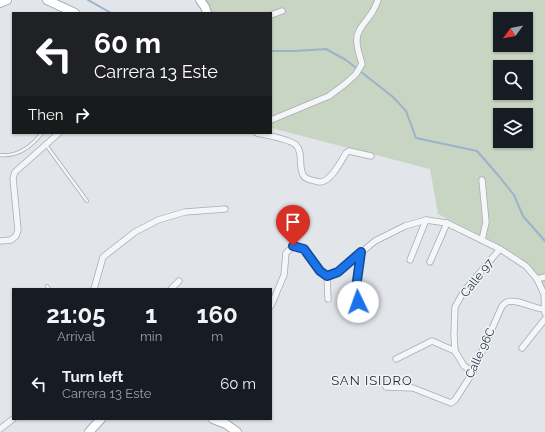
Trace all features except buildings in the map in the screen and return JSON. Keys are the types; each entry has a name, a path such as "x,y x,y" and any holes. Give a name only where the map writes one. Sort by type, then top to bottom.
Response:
{"main road":[{"path":"0,3 7,0"},
{"path":"47,0 73,12"},
{"path":"200,0 207,12"},
{"path":"88,432 99,420"},
{"path":"224,421 237,432"}],"street":[{"path":"272,120 329,96 356,74 362,64 358,52 357,39 359,32 378,0"},
{"path":"272,15 282,12"},
{"path":"0,241 11,240 16,236 18,230 13,178 15,172 58,134"},
{"path":"261,134 288,141 296,145 300,153 301,171 303,176 307,179 321,182 330,177 346,153 349,151 371,156"},
{"path":"482,180 486,222 482,240"},
{"path":"94,288 103,257 135,232 158,220 185,212 225,209"},
{"path":"410,260 426,220"},
{"path":"327,276 338,272 375,241 405,226 426,220 447,223 500,249 526,266 537,279 544,294 545,311"},
{"path":"430,262 447,223"},
{"path":"272,304 284,276 286,253 293,246 304,249 320,271 327,276"},
{"name":"Calle 97","path":"455,351 455,307 464,291 500,249"},
{"path":"360,316 356,288 361,252"},
{"path":"327,276 328,299"},
{"path":"537,279 545,277"},
{"path":"172,288 179,281"},
{"name":"Calle 96C","path":"386,387 413,388 451,403 455,400 473,372 502,306 507,302 515,301 545,311"},
{"path":"522,348 545,319"},
{"path":"396,359 432,341 455,351 464,366 473,372"},
{"path":"0,429 12,420"}],"lane":[{"path":"0,155 13,155 27,149 41,134"},
{"path":"45,145 87,201"}],"green space":[{"path":"204,0 545,0 545,290 521,258 498,244 438,214 430,169 272,128 272,12 210,12"}],"waterway":[{"path":"88,0 109,12"},
{"path":"272,51 326,49 346,60 393,97 406,111 416,138 477,151 514,195 523,216 545,241"}],"district":[{"name":"SAN ISIDRO","path":"372,380"}],"route":[{"path":"293,246 304,249 320,271 327,276 338,272 361,252 356,288 358,302"}]}
